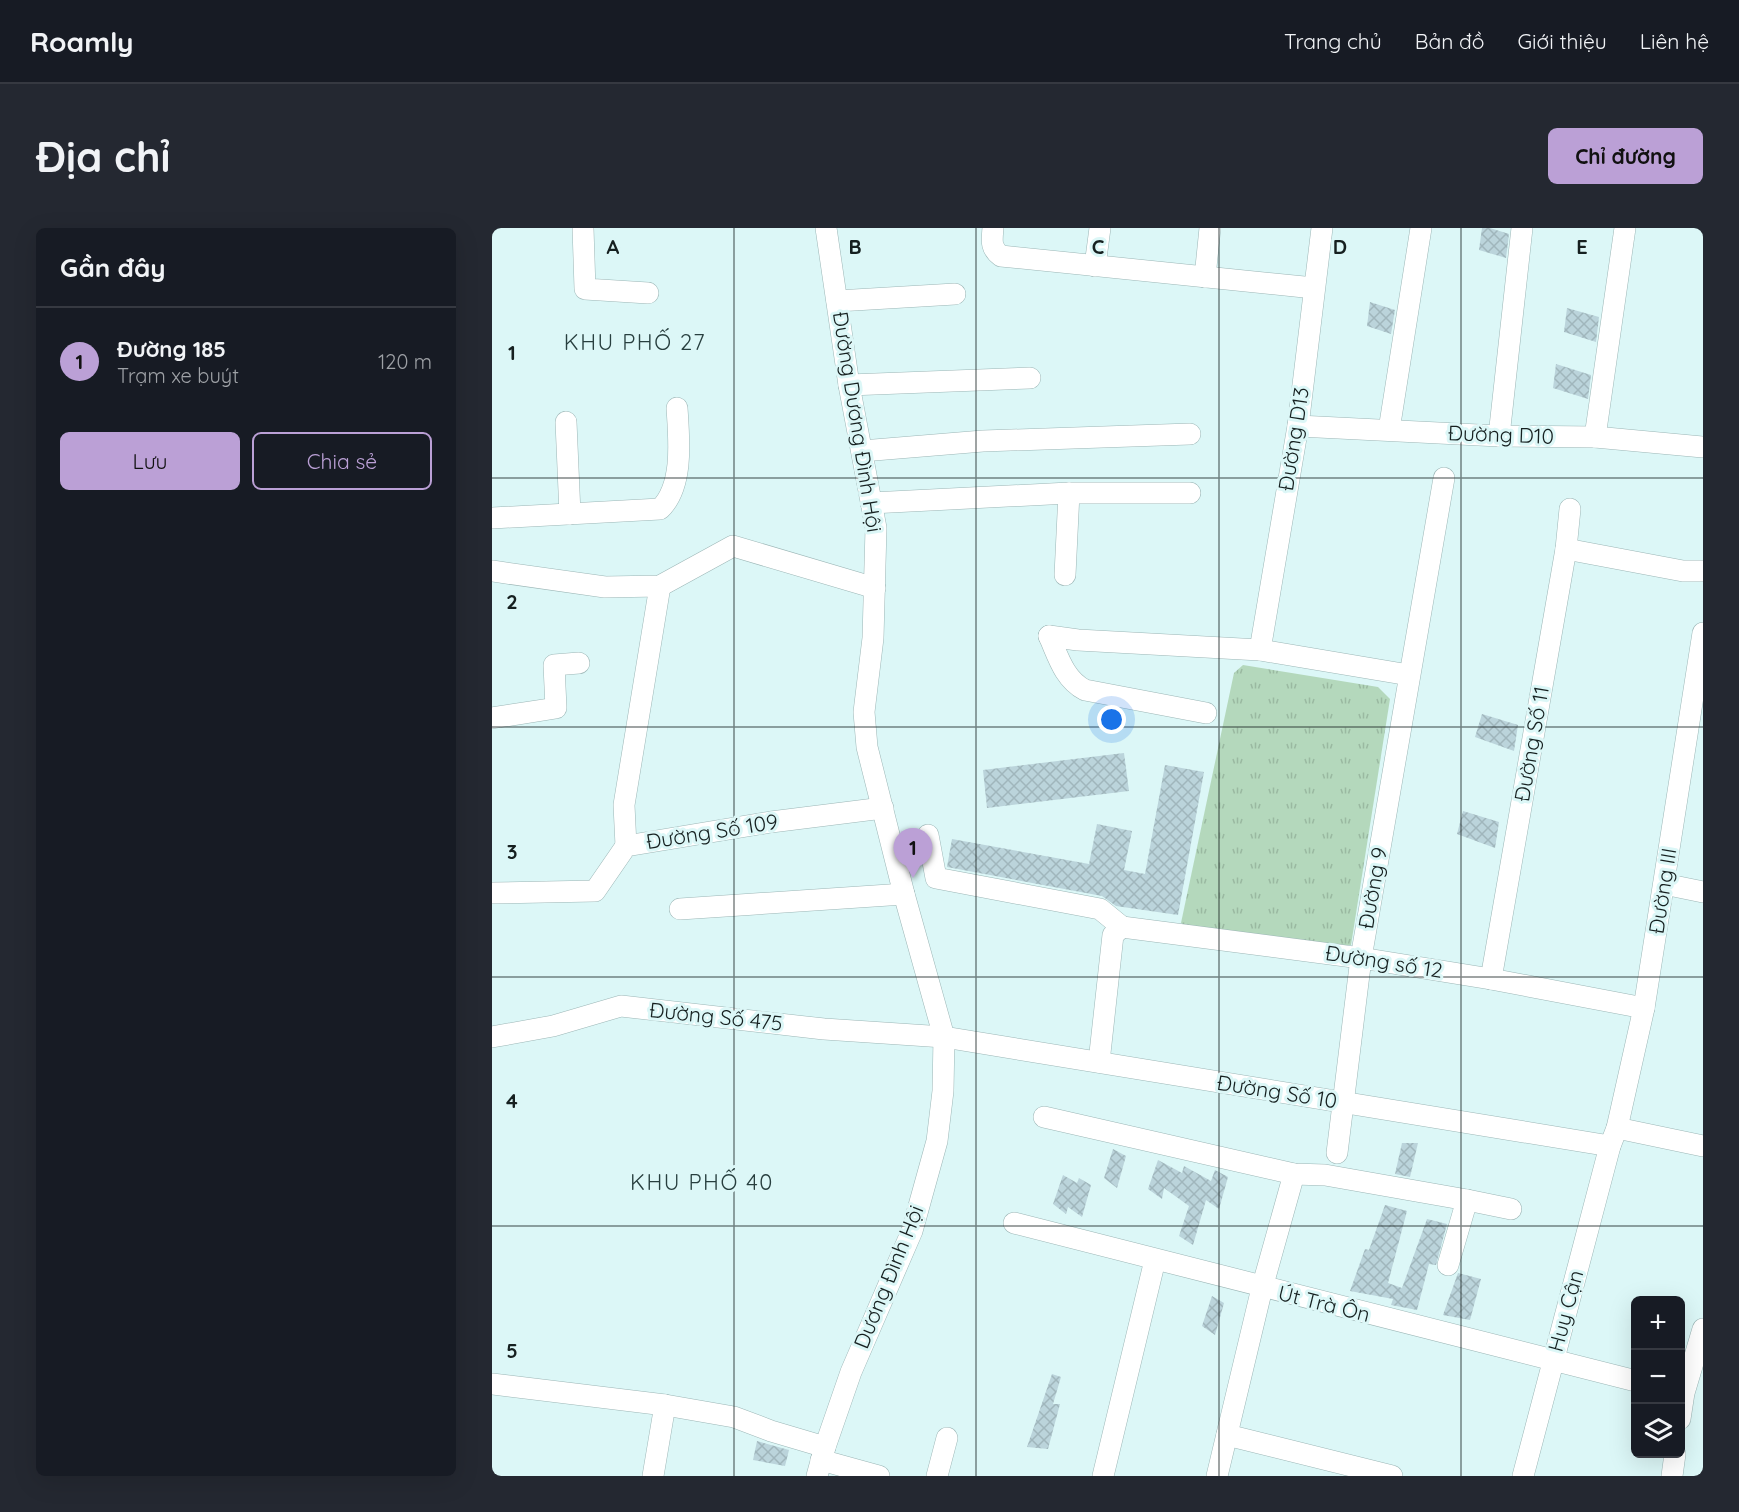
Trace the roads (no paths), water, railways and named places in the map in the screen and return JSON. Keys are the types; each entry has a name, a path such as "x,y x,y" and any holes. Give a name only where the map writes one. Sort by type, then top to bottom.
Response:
{"street":[{"path":"583,228 585,289 648,293"},
{"name":"Đường Dương Đình Hội","path":"826,228 849,385 876,528 873,638 864,712 867,747 904,894 944,1037"},
{"path":"993,228 991,245 995,252 1010,258 1314,288"},
{"path":"1095,266 1100,228"},
{"path":"1204,277 1210,228"},
{"name":"Đường D13","path":"1260,650 1298,426 1322,228"},
{"path":"1389,430 1421,228"},
{"path":"1499,436 1522,228"},
{"path":"1595,437 1625,228"},
{"path":"837,301 955,294"},
{"path":"849,385 1030,378"},
{"path":"492,518 660,508 669,500 680,456 677,408"},
{"path":"566,422 570,514"},
{"name":"Đường D10","path":"1298,426 1499,436 1595,437 1703,447"},
{"path":"862,451 983,441 1190,434"},
{"name":"Đường 9","path":"1337,1153 1361,958 1443,478"},
{"path":"871,503 1069,493 1190,493"},
{"path":"1065,574 1069,493"},
{"name":"Đường Số 11","path":"1491,979 1566,549 1570,509"},
{"path":"492,571 605,587 660,586 733,546 875,588"},
{"path":"1566,549 1683,571 1703,571"},
{"path":"626,846 624,805 660,586"},
{"name":"Đường III","path":"1613,1137 1644,1008 1703,633"},
{"path":"1206,713 1085,690 1077,686 1067,674 1049,636 1078,640 1260,650 1409,675"},
{"path":"492,718 556,708 554,665 579,663"},
{"name":"Đường Số 109","path":"492,893 595,891 626,846 771,822 883,808"},
{"path":"928,835 936,878 1100,909 1122,927 1113,935 1099,1062"},
{"path":"1664,884 1703,892"},
{"path":"680,909 904,894"},
{"name":"Đường số 12","path":"1122,927 1361,958 1491,979 1644,1008"},
{"name":"Đường Số 475","path":"492,1037 553,1026 621,1006 824,1029 944,1037"},
{"name":"Đường Số 10","path":"944,1037 1343,1102 1613,1137 1703,1146"},
{"name":"Dương Đình Hội","path":"821,1461 851,1372 912,1232 937,1141 943,1091 944,1037"},
{"path":"1044,1117 1294,1174 1325,1175 1511,1209"},
{"name":"Huy Cận","path":"1523,1476 1613,1137"},
{"path":"1217,1476 1262,1288 1294,1174"},
{"path":"1448,1265 1467,1200"},
{"name":"Út Trà Ôn","path":"1014,1223 1552,1362 1631,1380"},
{"path":"1103,1476 1155,1260"},
{"path":"1689,1394 1703,1329"},
{"path":"492,1384 665,1405 734,1417 821,1461 879,1476"},
{"path":"653,1476 665,1405"},
{"path":"1227,1435 1392,1476"},
{"path":"937,1476 947,1438"},
{"path":"1672,1476 1675,1458"}],"place":[{"name":"Đường 185","path":"913,878"}],"district":[{"name":"KHU PHỐ 27","path":"635,342"},
{"name":"KHU PHỐ 40","path":"702,1182"}]}
